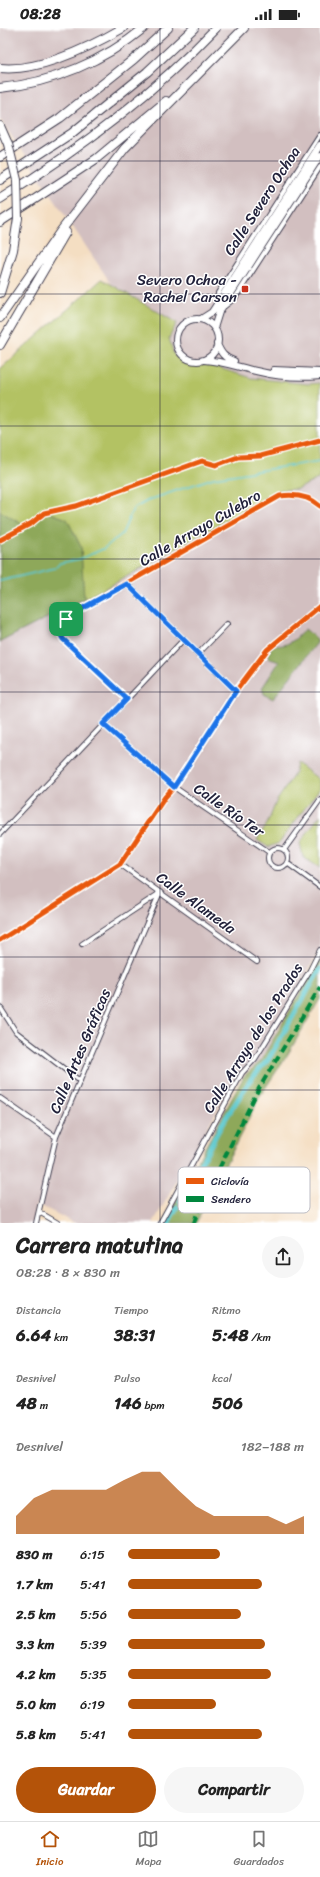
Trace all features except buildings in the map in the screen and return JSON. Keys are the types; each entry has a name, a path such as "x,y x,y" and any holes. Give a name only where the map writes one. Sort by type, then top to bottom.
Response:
{"highway":[{"path":"0,68 26,66 51,61 78,50 123,28"},
{"path":"0,88 41,81 83,65 111,51 144,28"},
{"path":"0,157 60,118 134,59 168,28"},
{"path":"0,180 72,133 147,72 194,28"},
{"path":"0,198 49,169 124,113 159,84 216,28"},
{"path":"0,318 87,197 125,148 244,28"},
{"path":"0,222 96,159 191,82"},
{"path":"0,126 8,144 16,180 18,218 13,250 0,293"},
{"path":"0,345 87,197"}],"street":[{"name":"Calle Severo Ochoa","path":"220,306 218,293 320,135"},
{"name":"Calle Severo Ochoa","path":"214,328 220,306 320,145"},
{"name":"Calle Severo Ochoa","path":"220,306 320,156"},
{"name":"Calle Severo Ochoa","path":"201,319 235,298 320,167"},
{"path":"203,360 214,352 217,344 217,335 214,328 208,322 201,319 190,320 181,326 176,340 181,354 186,358 193,361 216,361 282,376 320,376"},
{"path":"217,344 221,353 227,359 255,367 280,371 320,372"},
{"name":"Calle Arroyo Culebro","path":"127,699 63,639 59,631 59,627 71,615 280,496 300,496 320,506"},
{"path":"127,584 236,691"},
{"path":"0,940 120,864 165,797 174,787 236,691 267,650 320,606"},
{"path":"198,654 226,624"},
{"path":"0,834 183,640"},
{"name":"Calle Río Ter","path":"103,724 174,787 270,852"},
{"path":"284,850 320,800"},
{"path":"278,848 284,850 288,857 287,863 279,868 273,867 268,862 270,852 278,848"},
{"path":"287,863 320,887"},
{"name":"Calle Alameda","path":"120,864 257,962"},
{"path":"82,944 160,892"},
{"name":"Calle Artes Gráficas","path":"36,1223 56,1137 160,892"},
{"name":"Calle Arroyo de los Prados","path":"191,1167 242,1073 255,1059 310,970 320,950"},
{"path":"0,1007 16,1032 80,1081"},
{"path":"0,1098 56,1137"},
{"name":"Calle Arroyo de los Prados","path":"160,1223 178,1190"},
{"path":"39,1212 58,1223"}],"shaded area":[{"path":"0,28 320,28 320,383 310,384 251,378 209,365 192,366 174,355 169,338 176,323 112,285 0,119"},
{"path":"320,478 320,948 260,1062 234,1080 185,1167 178,1167 178,1179 153,1223 75,1223 37,1204 32,1223 0,1223 0,642 117,582 281,490 298,489"}],"green space":[{"path":"102,279 177,323 169,338 174,355 192,366 209,365 251,378 308,384 320,383 320,478 298,489 280,490 117,582 0,642 0,369"},
{"path":"0,511 25,526 48,512 67,519 81,547 84,599 0,642"},
{"path":"305,629 317,639 317,643 273,699 264,694 262,688 279,662 268,658 271,646 287,644"},
{"path":"297,763 320,780 320,788 279,843 268,847 257,840 268,822 276,802 295,773"},
{"path":"320,815 320,868 303,857 300,843"},
{"path":"320,958 320,999 288,1054 260,1096 224,1167 194,1167 244,1076 260,1062"},
{"path":"178,1197 178,1213 201,1213 196,1223 164,1223"}],"waterway":[{"path":"0,581 55,568 60,563 80,559 103,549 122,534 133,509 149,500 213,478 320,461"},
{"path":"199,1167 222,1124 253,1076 268,1060 320,969"},
{"path":"168,1223 177,1207"}],"marked path":[{"path":"220,1167 258,1090 320,987"},
{"path":"194,1223 197,1213"}],"cycle path":[{"path":"0,540 32,523 44,513 76,506 202,461 216,465 238,457 260,456 320,440"},
{"path":"127,699 63,639 59,631 61,624 71,615 280,496 301,496 320,506"},
{"path":"0,940 120,864 165,797 174,787 236,691 267,650 320,606"}],"place":[{"name":"Severo Ochoa - Rachel Carson","path":"245,289"}],"route":[{"path":"127,584 236,691 174,787 103,724 127,699 63,639 60,635 59,627 66,619 127,584"}]}
